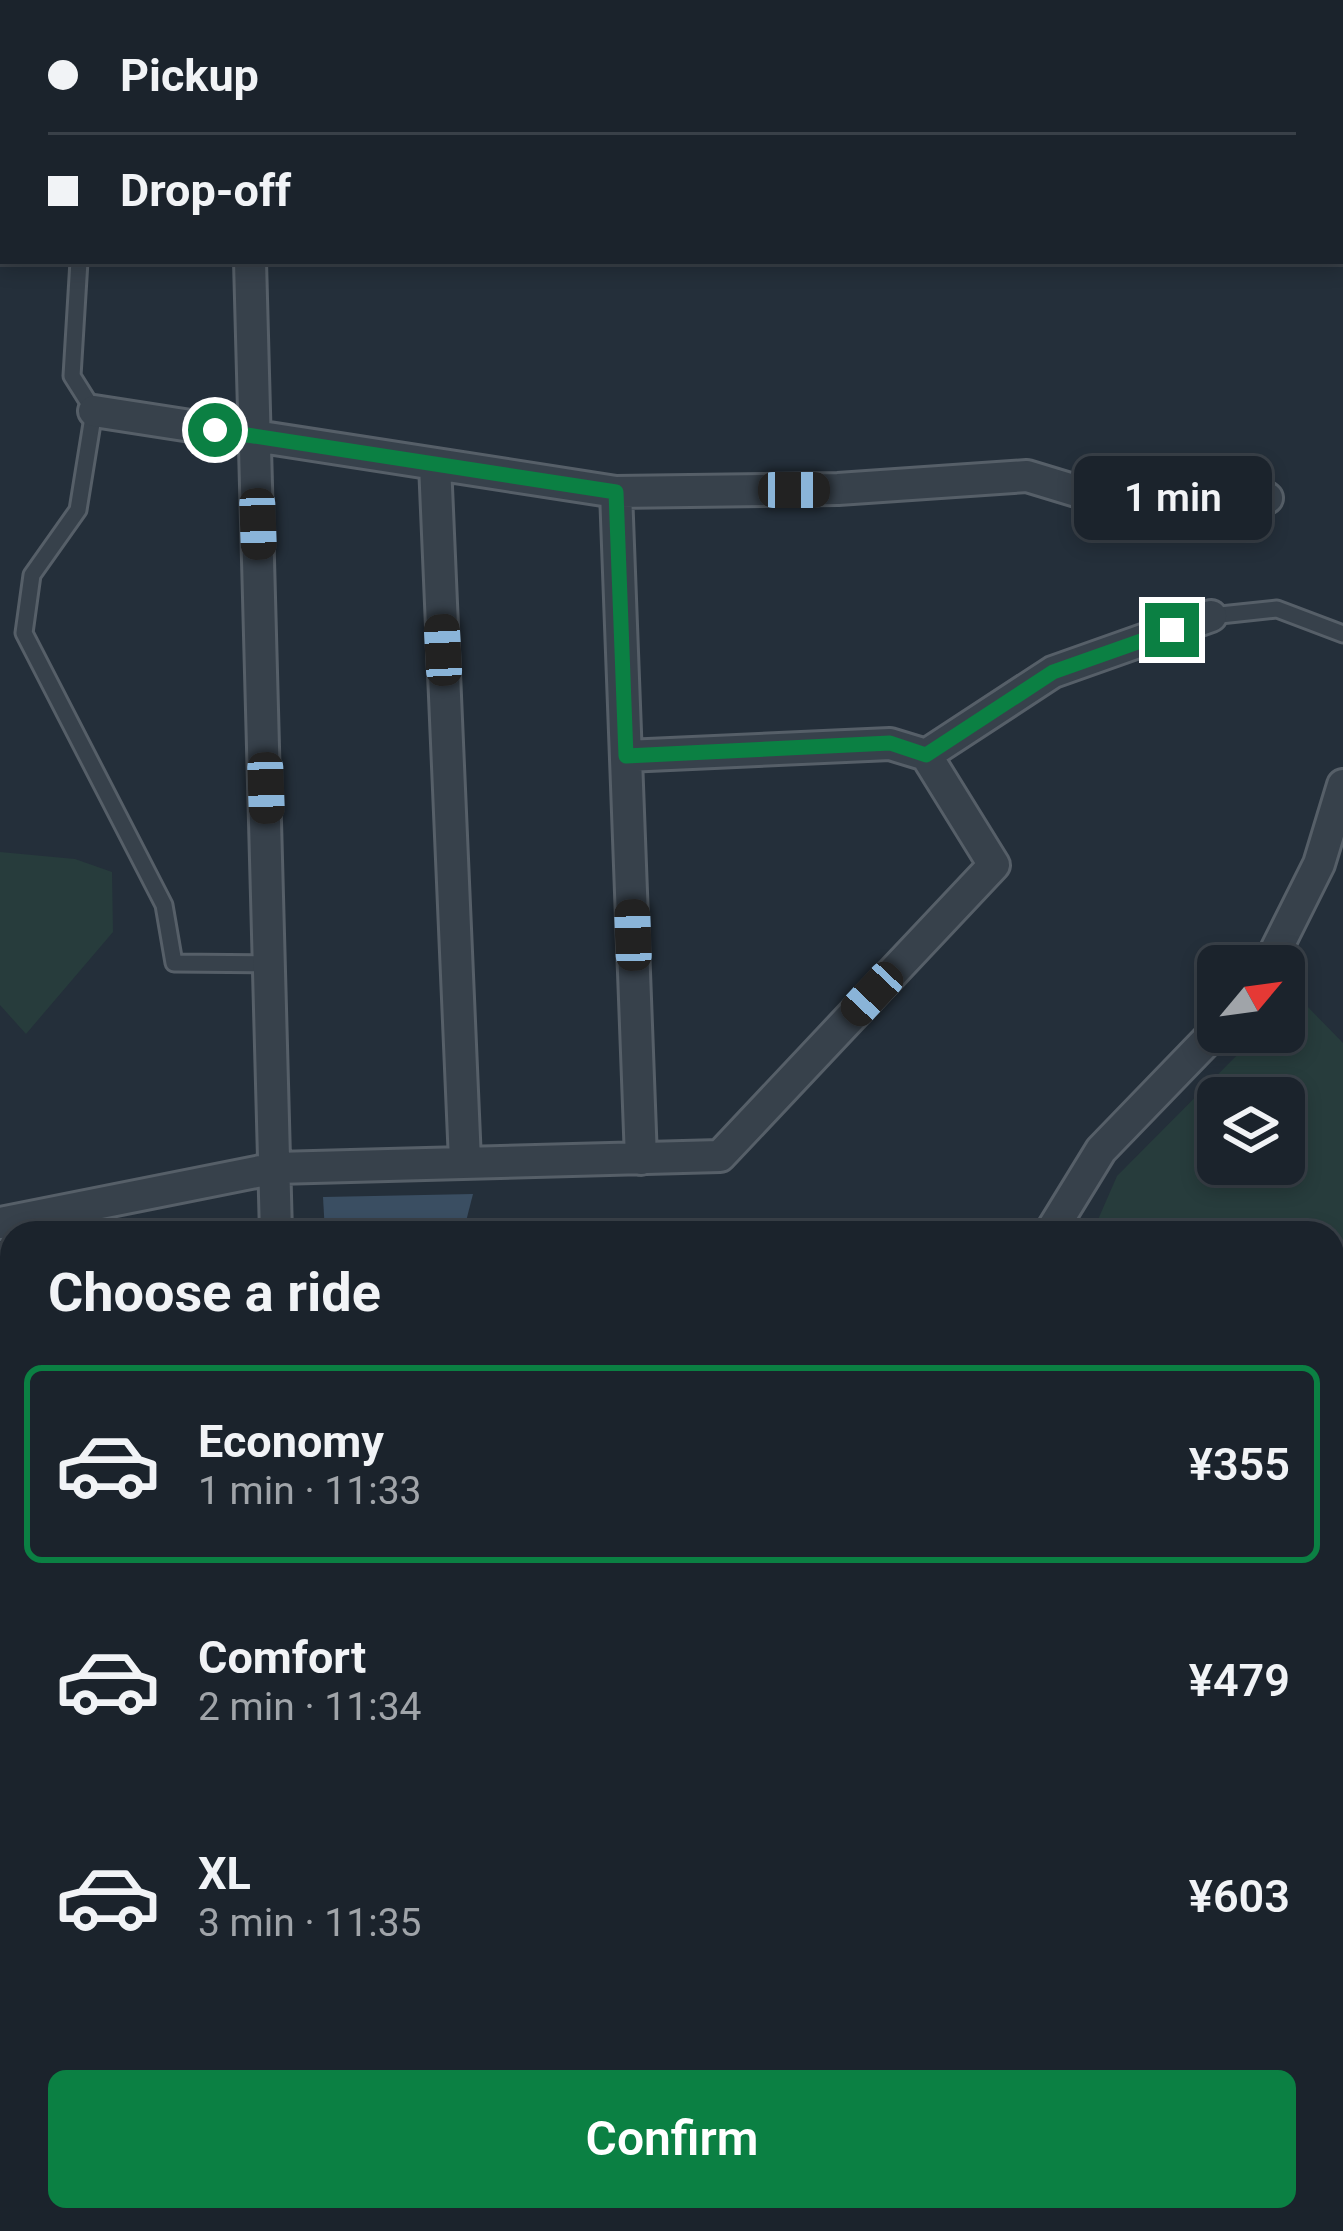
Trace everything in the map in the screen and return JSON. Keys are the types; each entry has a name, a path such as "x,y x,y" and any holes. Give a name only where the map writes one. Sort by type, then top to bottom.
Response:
{"street":[{"path":"250,264 276,1221"},
{"path":"94,411 616,492 838,489 1027,476 1139,510 1267,498"},
{"path":"435,464 465,1161"},
{"path":"616,492 641,1159"},
{"path":"926,755 1053,672 1211,616"},
{"path":"66,1221 275,1168 720,1156 994,865 926,755 890,743 626,756"},
{"path":"1279,945 1319,865 1343,785"},
{"path":"1057,1221 1101,1150 1197,1051"}],"lane":[{"path":"79,264 72,376 94,411 79,510 32,575 24,633 164,905 174,963 271,964"},
{"path":"1211,616 1277,609 1343,634"}],"green space":[{"path":"0,852 75,859 112,872 113,932 26,1034 0,1005"},
{"path":"1305,1004 1343,1043 1343,1221 1097,1221 1117,1176 1197,1095 1197,1185 1305,1185 1305,1077 1215,1077 1239,1053 1305,1053"}],"water":[{"path":"473,1194 466,1221 324,1221 323,1197"}],"route":[{"path":"215,430 616,492 626,756 890,743 926,755 1053,672 1172,630"}]}
